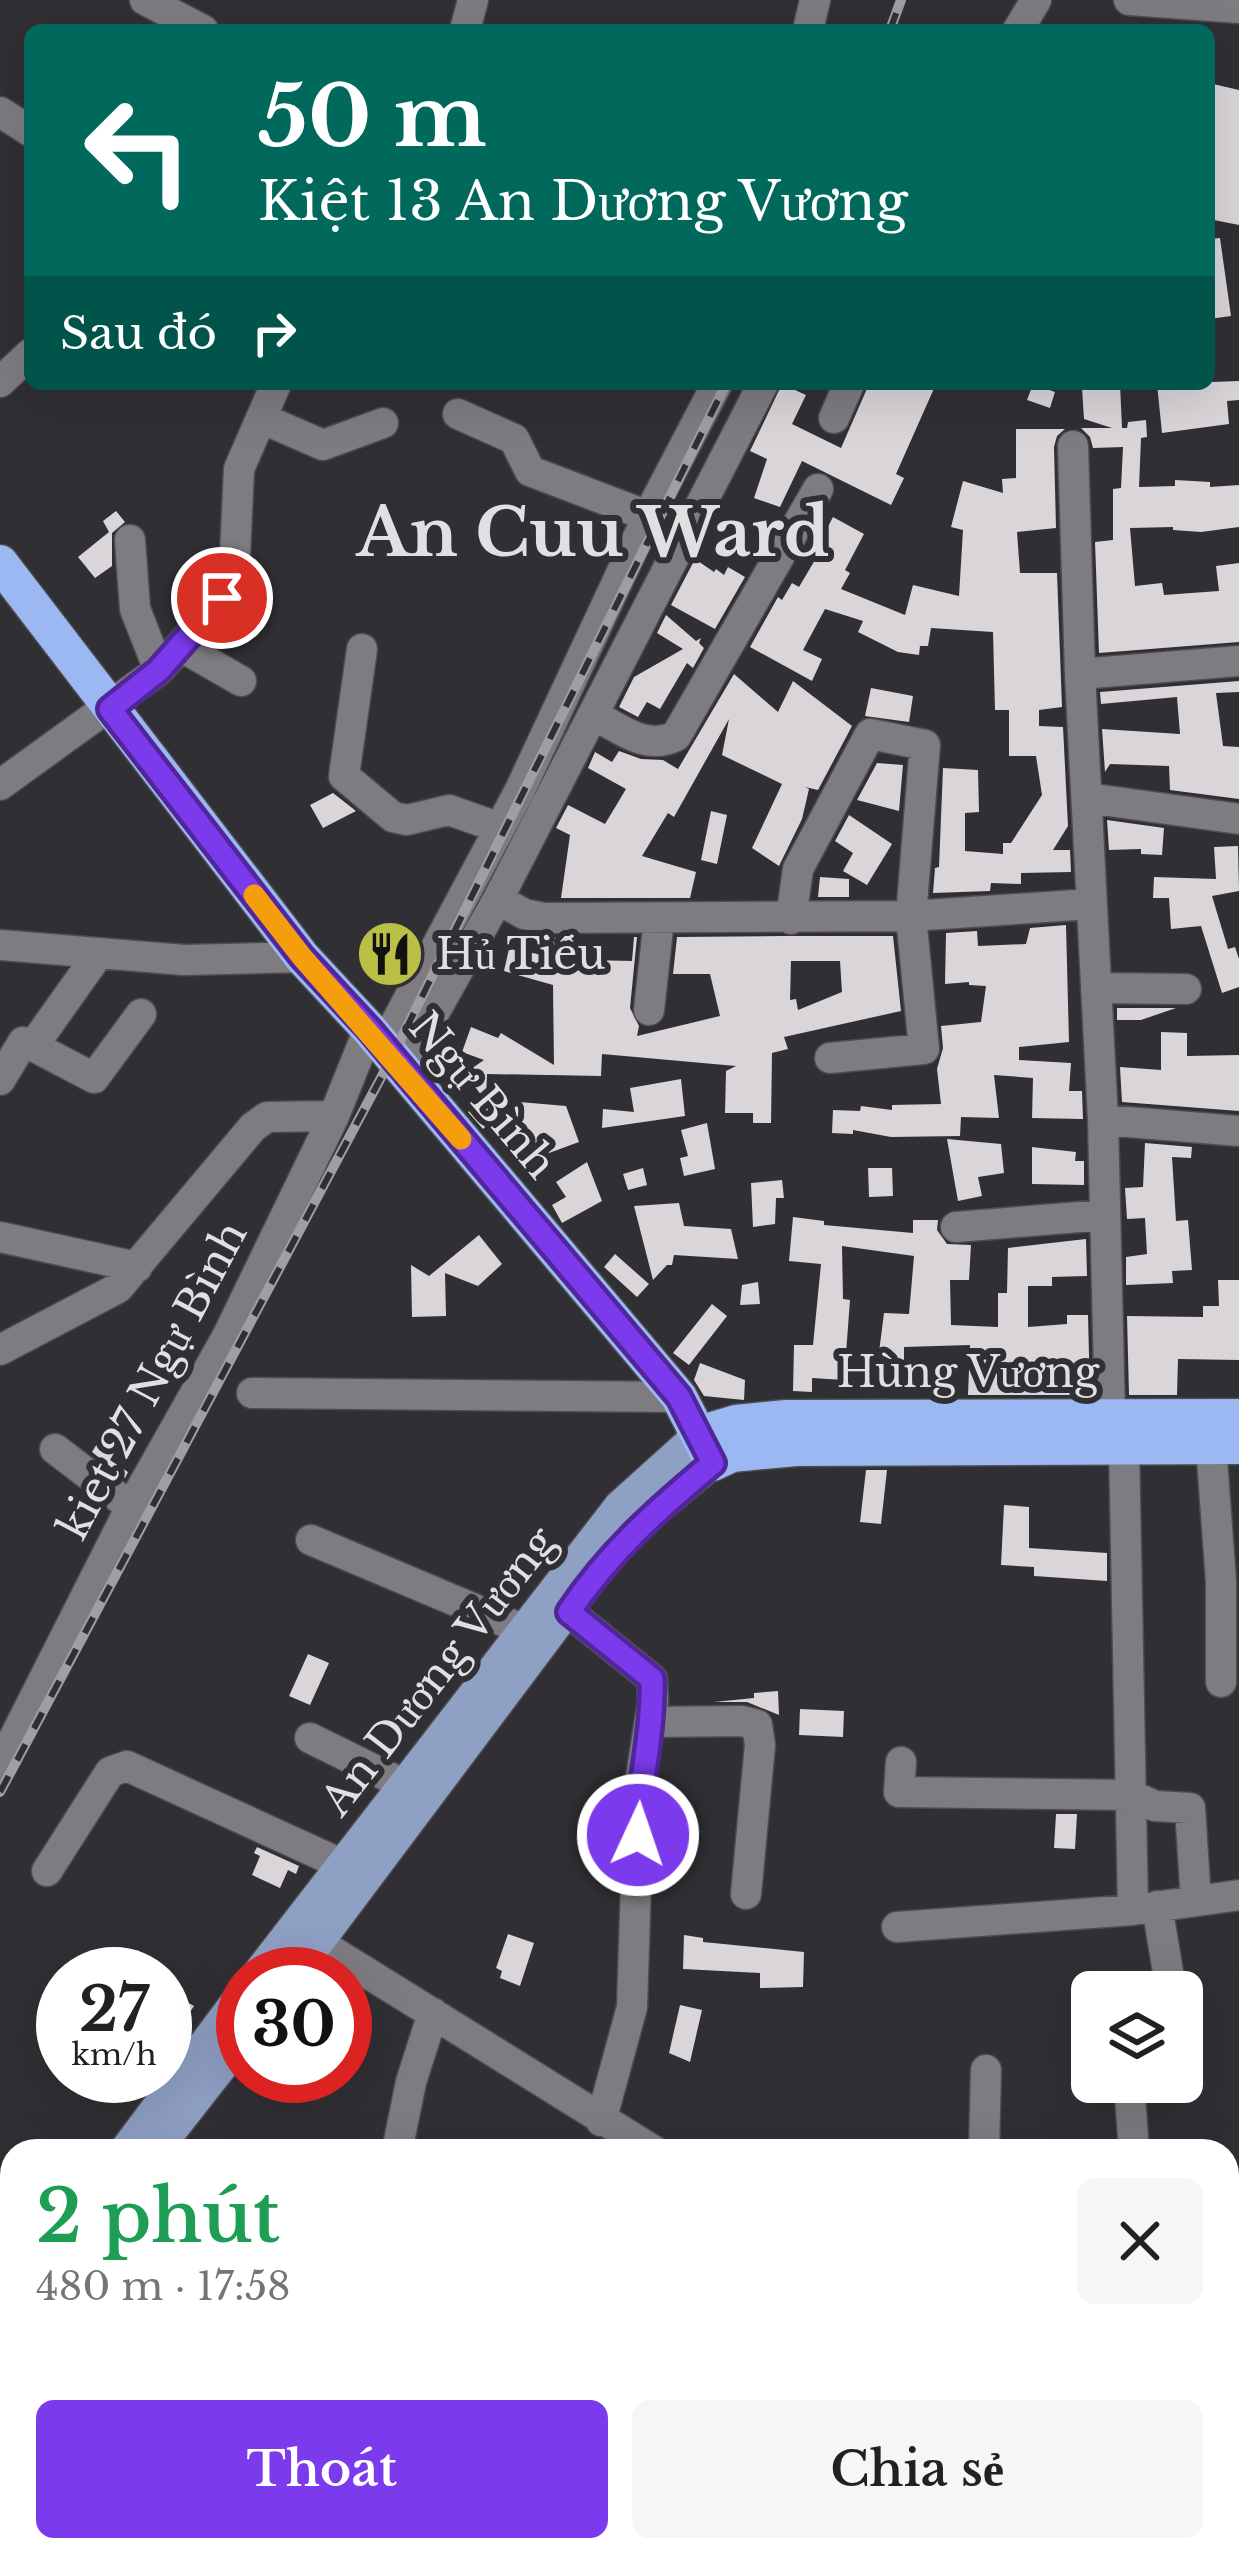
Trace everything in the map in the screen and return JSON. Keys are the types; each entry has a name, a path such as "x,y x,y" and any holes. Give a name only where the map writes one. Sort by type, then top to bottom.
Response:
{"highway":[{"name":"Ngự Bình","path":"0,563 302,957 679,1397 706,1448"},
{"name":"Hùng Vương","path":"1117,1431 1239,1417"},
{"name":"Hùng Vương","path":"706,1448 736,1423 786,1418 1117,1431 1225,1446"}],"main road":[{"name":"An Dương Vương","path":"316,1947 592,1578 706,1448"},
{"name":"An Dương Vương","path":"278,1947 619,1506 706,1448"},
{"path":"163,2139 216,2043"},
{"path":"136,2139 216,2061"}],"street":[{"path":"145,0 191,24"},
{"path":"1129,0 1239,8"},
{"path":"0,382 24,359"},
{"path":"0,785 159,670 222,598 235,555 239,469 273,390"},
{"path":"385,1049 500,828 647,516 714,390"},
{"path":"385,1049 497,899 760,390"},
{"path":"834,418 846,390"},
{"path":"458,414 514,439 530,471 647,516"},
{"path":"261,418 323,445 383,423"},
{"path":"1073,446 1131,1796 1145,1908 1167,1971"},
{"path":"594,715 645,742 662,743 676,736 818,489"},
{"path":"130,540 135,609 159,670"},
{"path":"180,646 241,681"},
{"path":"362,649 344,776 393,817 407,820 441,809 500,828"},
{"path":"1080,674 1239,661"},
{"path":"791,919 798,869 870,734 925,745 911,916 924,1049 830,1058"},
{"path":"1087,798 1239,819"},
{"path":"497,899 524,914 544,918 658,919 911,916 1091,904"},
{"path":"649,1010 658,919"},
{"path":"0,944 184,960 302,957"},
{"path":"33,1046 99,953"},
{"path":"1096,988 1186,989"},
{"path":"0,1080 23,1042 94,1078 140,1013"},
{"name":"kiet 27 Ngự Bình","path":"0,1766 131,1507 227,1336 334,1116 385,1049"},
{"path":"0,1351 118,1288 267,1117 334,1116"},
{"path":"1103,1120 1239,1131"},
{"path":"956,1227 1104,1214"},
{"path":"0,1238 137,1267"},
{"path":"252,1394 679,1397"},
{"path":"1221,1682 1225,1446"},
{"path":"56,1449 131,1507"},
{"path":"311,1540 522,1629"},
{"path":"569,1612 652,1679 639,1790 632,2007 601,2121"},
{"path":"650,1721 757,1725 760,1745 746,1894"},
{"path":"310,1738 403,1784"},
{"path":"901,1762 899,1792 1131,1796 1155,1806 1190,1808 1196,1901"},
{"path":"46,1871 110,1772 128,1766 341,1864"},
{"path":"897,1927 1145,1908 1239,1895"},
{"path":"319,1943 633,2139"},
{"path":"399,2139 433,2013"},
{"path":"984,2139 986,2070"},
{"path":"1131,2103 1133,2139"}],"building":[{"path":"1215,84 1239,90 1239,225 1215,220"},
{"path":"1215,238 1220,238 1231,316 1215,318"},
{"path":"1239,381 1239,400 1227,401 1229,424 1162,433 1158,390 1215,390 1215,382"},
{"path":"779,390 806,395 792,424 841,448 866,390 933,390 896,474 904,478 891,505 802,461 780,507 754,498 767,459 750,451"},
{"path":"1031,390 1055,392 1050,408 1027,400"},
{"path":"1082,390 1120,390 1122,428 1128,422 1146,420 1139,487 1175,486 1175,480 1210,482 1210,487 1239,485 1239,527 1201,532 1130,528 1135,586 1162,583 1164,595 1219,591 1216,566 1239,563 1239,642 1099,653 1095,542 1113,540 1113,489 1121,488 1123,447 1093,448 1081,428 1112,428 1084,419"},
{"path":"1016,429 1065,429 1054,447 1056,528 1017,532 1020,573 1057,573 1062,707 1039,710 1039,726 1063,727 1068,826 1053,850 1070,850 1071,872 1021,873 1021,884 991,883 990,891 933,893 935,868 939,867 943,768 978,770 979,812 965,813 965,851 1003,854 1003,843 1011,843 1042,795 1036,756 1009,756 1009,710 995,710 993,632 931,628 928,646 920,646 919,655 898,652 858,632 863,621 825,609 803,650 822,659 812,681 750,647 778,597 782,600 792,583 799,587 828,538 823,536 833,517 864,534 845,570 850,573 841,589 905,615 913,585 959,596 963,530 951,527 963,481 1003,493 1002,479 1016,478"},
{"path":"116,511 125,522 112,533 112,566 95,578 78,557 109,532 103,521"},
{"path":"695,559 714,572 724,575 728,567 745,577 715,629 671,605"},
{"path":"666,615 696,641 701,638 704,648 693,668 687,663 660,709 647,702 638,717 619,707 634,677 683,649 657,633"},
{"path":"734,674 778,712 793,681 852,726 818,790 805,787 809,789 802,819 779,866 752,848 782,784 722,755 729,719 674,817 668,813 642,856 696,872 690,898 561,898 570,835 556,828 568,805 605,824 626,789 588,768 595,752 612,762 619,751 663,760 678,769"},
{"path":"1239,681 1239,692 1216,693 1223,746 1239,747 1239,799 1170,790 1169,766 1110,764 1105,772 1102,729 1180,734 1177,697 1101,704 1100,692"},
{"path":"871,688 913,696 909,722 865,716"},
{"path":"877,763 903,765 899,811 857,800"},
{"path":"333,793 356,811 323,828 310,805"},
{"path":"711,811 727,815 717,864 701,860"},
{"path":"849,815 892,844 867,885 843,871 853,853 835,841"},
{"path":"1107,820 1164,828 1162,855 1141,854 1141,849 1109,850"},
{"path":"1238,846 1239,891 1212,896 1228,949 1235,947 1239,959 1239,987 1222,993 1201,926 1171,929 1169,898 1153,898 1154,877 1216,879 1214,847"},
{"path":"820,877 849,879 849,897 818,897"},
{"path":"1066,925 1069,1042 1019,1047 1019,1060 1071,1063 1069,1091 1082,1091 1083,1119 1032,1118 1033,1078 994,1075 999,1118 961,1117 960,1136 832,1133 833,1110 941,1104 937,1069 943,1048 941,1026 981,1022 986,986 945,984 946,933 977,931 978,946 1026,944 1030,928"},
{"path":"893,936 901,1011 784,1037 788,1049 772,1053 771,1123 753,1123 753,1113 725,1113 726,1071 736,1066 602,1054 601,1076 487,1074 486,1099 566,1106 579,1142 530,1160 523,1139 501,1113 483,1129 468,1112 484,1099 465,1073 484,1060 462,1052 471,1027 498,1038 501,1033 554,1065 553,985 504,971 509,949 538,954 541,937 565,937 590,942 588,960 632,961 637,937 630,1008 639,1026 637,1036 720,1016 710,974 673,974 677,937","holes":["791,961 840,961 842,992 798,1010 796,999 790,1000"]},
{"path":"1117,1008 1176,1008 1141,1020 1117,1020"},
{"path":"1161,1032 1187,1033 1187,1056 1239,1055 1239,1111 1122,1102 1120,1067 1161,1070"},
{"path":"681,1079 685,1116 602,1128 603,1109 634,1112 630,1088"},
{"path":"707,1123 715,1169 684,1176 680,1158 688,1156 681,1130"},
{"path":"947,1139 1001,1144 1004,1173 978,1177 982,1196 958,1201"},
{"path":"1145,1143 1192,1147 1191,1158 1172,1157 1176,1221 1188,1220 1192,1270 1172,1271 1173,1283 1126,1285 1126,1257 1147,1254 1145,1218 1127,1219 1125,1188 1143,1187"},
{"path":"1032,1147 1076,1152 1075,1161 1084,1161 1084,1185 1032,1184"},
{"path":"587,1162 602,1201 562,1223 552,1205 566,1197 556,1182"},
{"path":"643,1168 647,1185 628,1190 623,1174"},
{"path":"868,1168 892,1168 893,1196 869,1197"},
{"path":"782,1180 784,1198 776,1198 775,1224 753,1227 751,1183"},
{"path":"679,1203 684,1226 731,1229 738,1259 674,1255 672,1265 653,1280 634,1206"},
{"path":"793,1217 824,1221 824,1225 913,1233 913,1220 938,1220 937,1230 947,1244 971,1245 969,1280 950,1280 951,1325 998,1327 998,1293 1007,1293 1008,1248 1086,1239 1087,1276 1052,1277 1052,1286 1028,1286 1028,1327 1067,1324 1067,1315 1088,1315 1090,1395 968,1395 970,1345 904,1347 904,1370 877,1368 884,1313 909,1314 914,1256 842,1246 843,1299 850,1300 844,1380 812,1378 812,1392 793,1391 794,1345 813,1345 821,1264 789,1261"},
{"path":"479,1235 502,1264 478,1286 445,1273 446,1316 412,1317 411,1265 429,1276"},
{"path":"615,1254 649,1284 637,1297 604,1267"},
{"path":"1218,1280 1239,1280 1239,1360 1178,1359 1177,1395 1129,1395 1127,1316 1203,1317 1203,1306 1219,1306"},
{"path":"758,1282 760,1304 740,1305 742,1285"},
{"path":"712,1304 727,1316 689,1365 673,1353"},
{"path":"700,1363 745,1380 744,1400 704,1396 694,1380"},
{"path":"98,1442 114,1453 110,1460 128,1472 125,1478 92,1452"},
{"path":"866,1470 887,1470 881,1524 860,1522"},
{"path":"1004,1505 1029,1507 1029,1548 1107,1553 1107,1581 1034,1576 1034,1567 1001,1565"},
{"path":"308,1654 329,1663 310,1705 289,1696"},
{"path":"778,1691 779,1715 747,1702 714,1702 754,1698 754,1693"},
{"path":"800,1709 844,1711 843,1737 799,1735"},
{"path":"1056,1814 1077,1814 1075,1849 1054,1848"},
{"path":"257,1847 299,1866 296,1874 288,1870 280,1888 252,1875 260,1856 254,1853"},
{"path":"508,1934 534,1943 520,1986 500,1978 502,1971 496,1968"},
{"path":"684,1935 703,1938 703,1942 804,1952 803,1987 760,1988 760,1973 683,1969"},
{"path":"680,2005 702,2010 690,2062 669,2053"}],"railway":[{"path":"892,24 901,0"},
{"path":"0,1792 392,1057 723,390"}],"slow traffic":[{"path":"254,895 461,1139"}],"place":[{"name":"Hủ Tiếu","path":"390,954"}],"district":[{"name":"An Cuu Ward","path":"593,533"}],"route":[{"path":"222,598 159,670 110,709 302,957 369,1029 679,1397 713,1463 638,1526 569,1612 652,1679 638,1835"}]}
